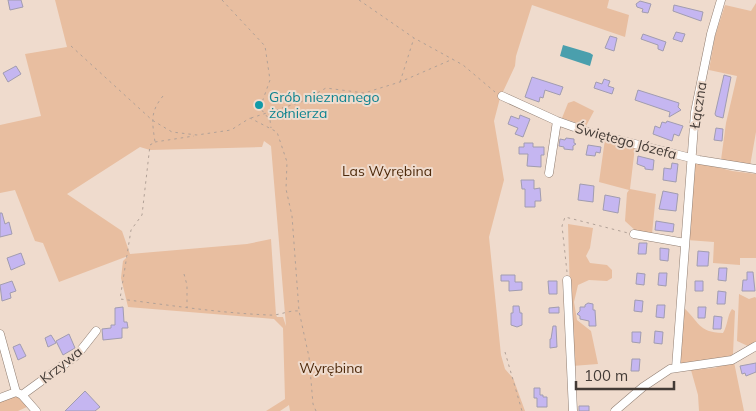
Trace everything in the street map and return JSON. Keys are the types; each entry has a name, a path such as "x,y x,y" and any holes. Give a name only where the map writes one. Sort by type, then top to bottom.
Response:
{"street":[{"name":"Łączna","path":"676,368 695,112 711,34 721,0"},
{"name":"Świętego Józefa","path":"502,96 557,121 592,134 691,158 756,169"},
{"path":"549,173 557,121"},
{"path":"634,234 685,243"},
{"path":"567,280 573,411"},
{"name":"Krzywa","path":"0,398 19,393 77,355 96,331"},
{"path":"0,334 19,393 36,411"},
{"path":"615,411 664,372 676,368 732,360 756,346"}],"path":[{"path":"222,0 265,46 270,80 260,108 270,120 271,128"},
{"path":"359,0 414,38 468,68 502,96"},
{"path":"400,82 414,38"},
{"path":"71,46 152,120 172,132 197,135"},
{"path":"300,311 290,310 271,316 120,299 131,230 142,215 150,145 155,142 231,130 250,118 302,102 326,88 364,92 400,82 453,59"},
{"path":"155,142 152,120 154,107 163,96"},
{"path":"250,118 277,132 287,162 286,189 292,216 300,311 309,357 313,404 316,411"},
{"path":"567,280 562,226 565,217 634,234"},
{"path":"184,274 187,285 187,307"},
{"path":"505,352 522,411"}],"green space":[{"name":"Las Wyrębina","path":"55,0 609,0 607,8 629,15 625,37 532,5 516,56 515,66 500,98 494,121 504,180 489,237 501,355 505,369 513,378 525,411 290,411 289,405 280,411 266,411 285,399 283,328 274,319 128,307 121,278 123,261 128,256 59,282 43,243 35,241 15,190 0,193 0,125 41,116 25,54 67,47","holes":["264,141 271,146 286,326 283,317 277,317 276,315 271,239 247,244 130,254 122,231 67,194 140,147 150,150 262,147"]},
{"path":"756,3 756,132 750,166 721,160 726,123 737,76 709,70 715,36 725,5 751,11"},
{"path":"574,101 594,111 586,126 562,118 568,103"},
{"path":"605,139 635,147 630,189 656,194 652,234 637,232 625,221 627,193 629,190 599,182"},
{"path":"693,161 732,171 756,174 756,258 740,258 740,265 713,263 714,242 687,240"},
{"path":"568,224 593,228 590,248 586,256 590,263 607,265 612,270 612,278 607,281 589,280 578,285 574,302 577,320 591,331 598,364 572,366"},
{"path":"739,294 749,299 756,298 756,342 750,347 737,341"},
{"path":"683,307 703,328 708,331 723,333 730,312 732,309 735,311 733,354 730,357 680,364"},
{"path":"734,362 744,411 699,411 698,395 691,370 714,368"},
{"path":"15,396 19,397 29,406 18,411 0,411 0,400"}],"water":[{"path":"563,45 593,55 590,66 560,56"}],"building":[{"path":"8,0 21,0 23,7 10,10"},
{"path":"640,1 651,4 648,13 642,12 643,9 637,7 636,4"},
{"path":"674,5 703,12 701,21 673,11"},
{"path":"676,32 685,34 682,42 673,39"},
{"path":"643,34 666,42 663,51 658,49 658,45 641,39"},
{"path":"610,36 617,38 614,51 605,48"},
{"path":"16,66 21,74 8,82 3,73"},
{"path":"724,75 731,77 723,118 715,114"},
{"path":"532,77 563,87 560,95 545,90 543,98 540,97 539,102 525,97"},
{"path":"604,79 610,81 608,86 614,88 612,94 594,88 596,82 602,84"},
{"path":"638,90 679,103 678,107 681,110 669,117 670,112 635,100"},
{"path":"520,115 530,119 523,137 515,134 518,128 508,124 511,116 519,119"},
{"path":"667,121 683,126 679,136 674,134 672,141 653,134 655,126 660,128 662,122 666,123"},
{"path":"716,128 723,129 722,141 714,140"},
{"path":"566,138 574,139 576,144 573,146 573,150 564,149 564,147 559,146 560,139 565,140"},
{"path":"524,143 533,143 533,147 544,147 544,155 541,155 541,167 527,166 528,154 519,154 519,147 524,147"},
{"path":"588,145 601,147 600,153 596,152 595,156 586,155"},
{"path":"638,156 654,160 653,170 645,169 645,167 637,164"},
{"path":"672,163 678,164 676,182 663,180 664,168 671,169"},
{"path":"521,180 534,180 534,189 540,188 541,201 535,201 535,207 525,207 525,189 522,189"},
{"path":"580,184 594,186 593,202 578,200"},
{"path":"663,191 678,194 676,211 659,209"},
{"path":"605,195 620,198 618,213 603,210"},
{"path":"0,213 2,213 5,224 9,222 12,234 0,237"},
{"path":"656,221 674,224 673,232 655,230"},
{"path":"639,243 647,243 646,254 638,254"},
{"path":"660,248 669,249 668,261 660,260"},
{"path":"698,251 709,252 708,266 697,266"},
{"path":"21,253 25,264 11,270 7,258"},
{"path":"719,268 727,268 726,281 718,280"},
{"path":"747,272 753,272 755,291 742,291 743,280 747,280"},
{"path":"637,273 645,274 644,285 636,284"},
{"path":"659,273 667,273 666,286 658,285"},
{"path":"501,275 515,275 515,282 522,282 522,290 509,291 509,281 501,281"},
{"path":"12,281 16,291 10,293 11,298 2,301 0,285"},
{"path":"548,281 557,281 557,294 549,294"},
{"path":"695,281 703,281 703,291 695,291"},
{"path":"718,291 726,292 725,304 717,304"},
{"path":"635,300 643,301 642,312 634,311"},
{"path":"588,303 593,304 596,326 589,326 589,321 580,319 580,316 577,314 580,311 580,307 585,307"},
{"path":"657,305 665,305 664,318 656,317"},
{"path":"513,306 519,306 520,313 522,313 522,325 517,327 511,325"},
{"path":"123,307 124,322 127,322 128,328 122,328 122,338 103,340 102,329 111,328 111,325 115,325 115,308"},
{"path":"559,307 559,313 549,313 549,308"},
{"path":"698,307 706,307 705,318 698,318"},
{"path":"714,316 722,317 721,329 713,329"},
{"path":"553,326 556,326 557,347 550,348 550,339"},
{"path":"655,331 663,332 662,344 654,343"},
{"path":"632,332 641,332 640,343 632,342"},
{"path":"69,334 75,348 63,355 56,341"},
{"path":"51,335 56,343 48,347 45,338"},
{"path":"20,344 26,356 18,360 13,347"},
{"path":"632,359 640,359 639,371 631,371"},
{"path":"756,363 756,372 746,376 745,373 742,374 740,366"},
{"path":"534,388 540,388 540,395 547,397 547,407 537,407 537,398 534,398"},
{"path":"85,391 100,407 95,411 65,411"},
{"path":"579,406 589,406 589,411 579,411"}],"place":[{"name":"Grób nieznanego żołnierza","path":"259,105"}],"park label":[{"name":"Wyrębina","path":"331,368"}]}
